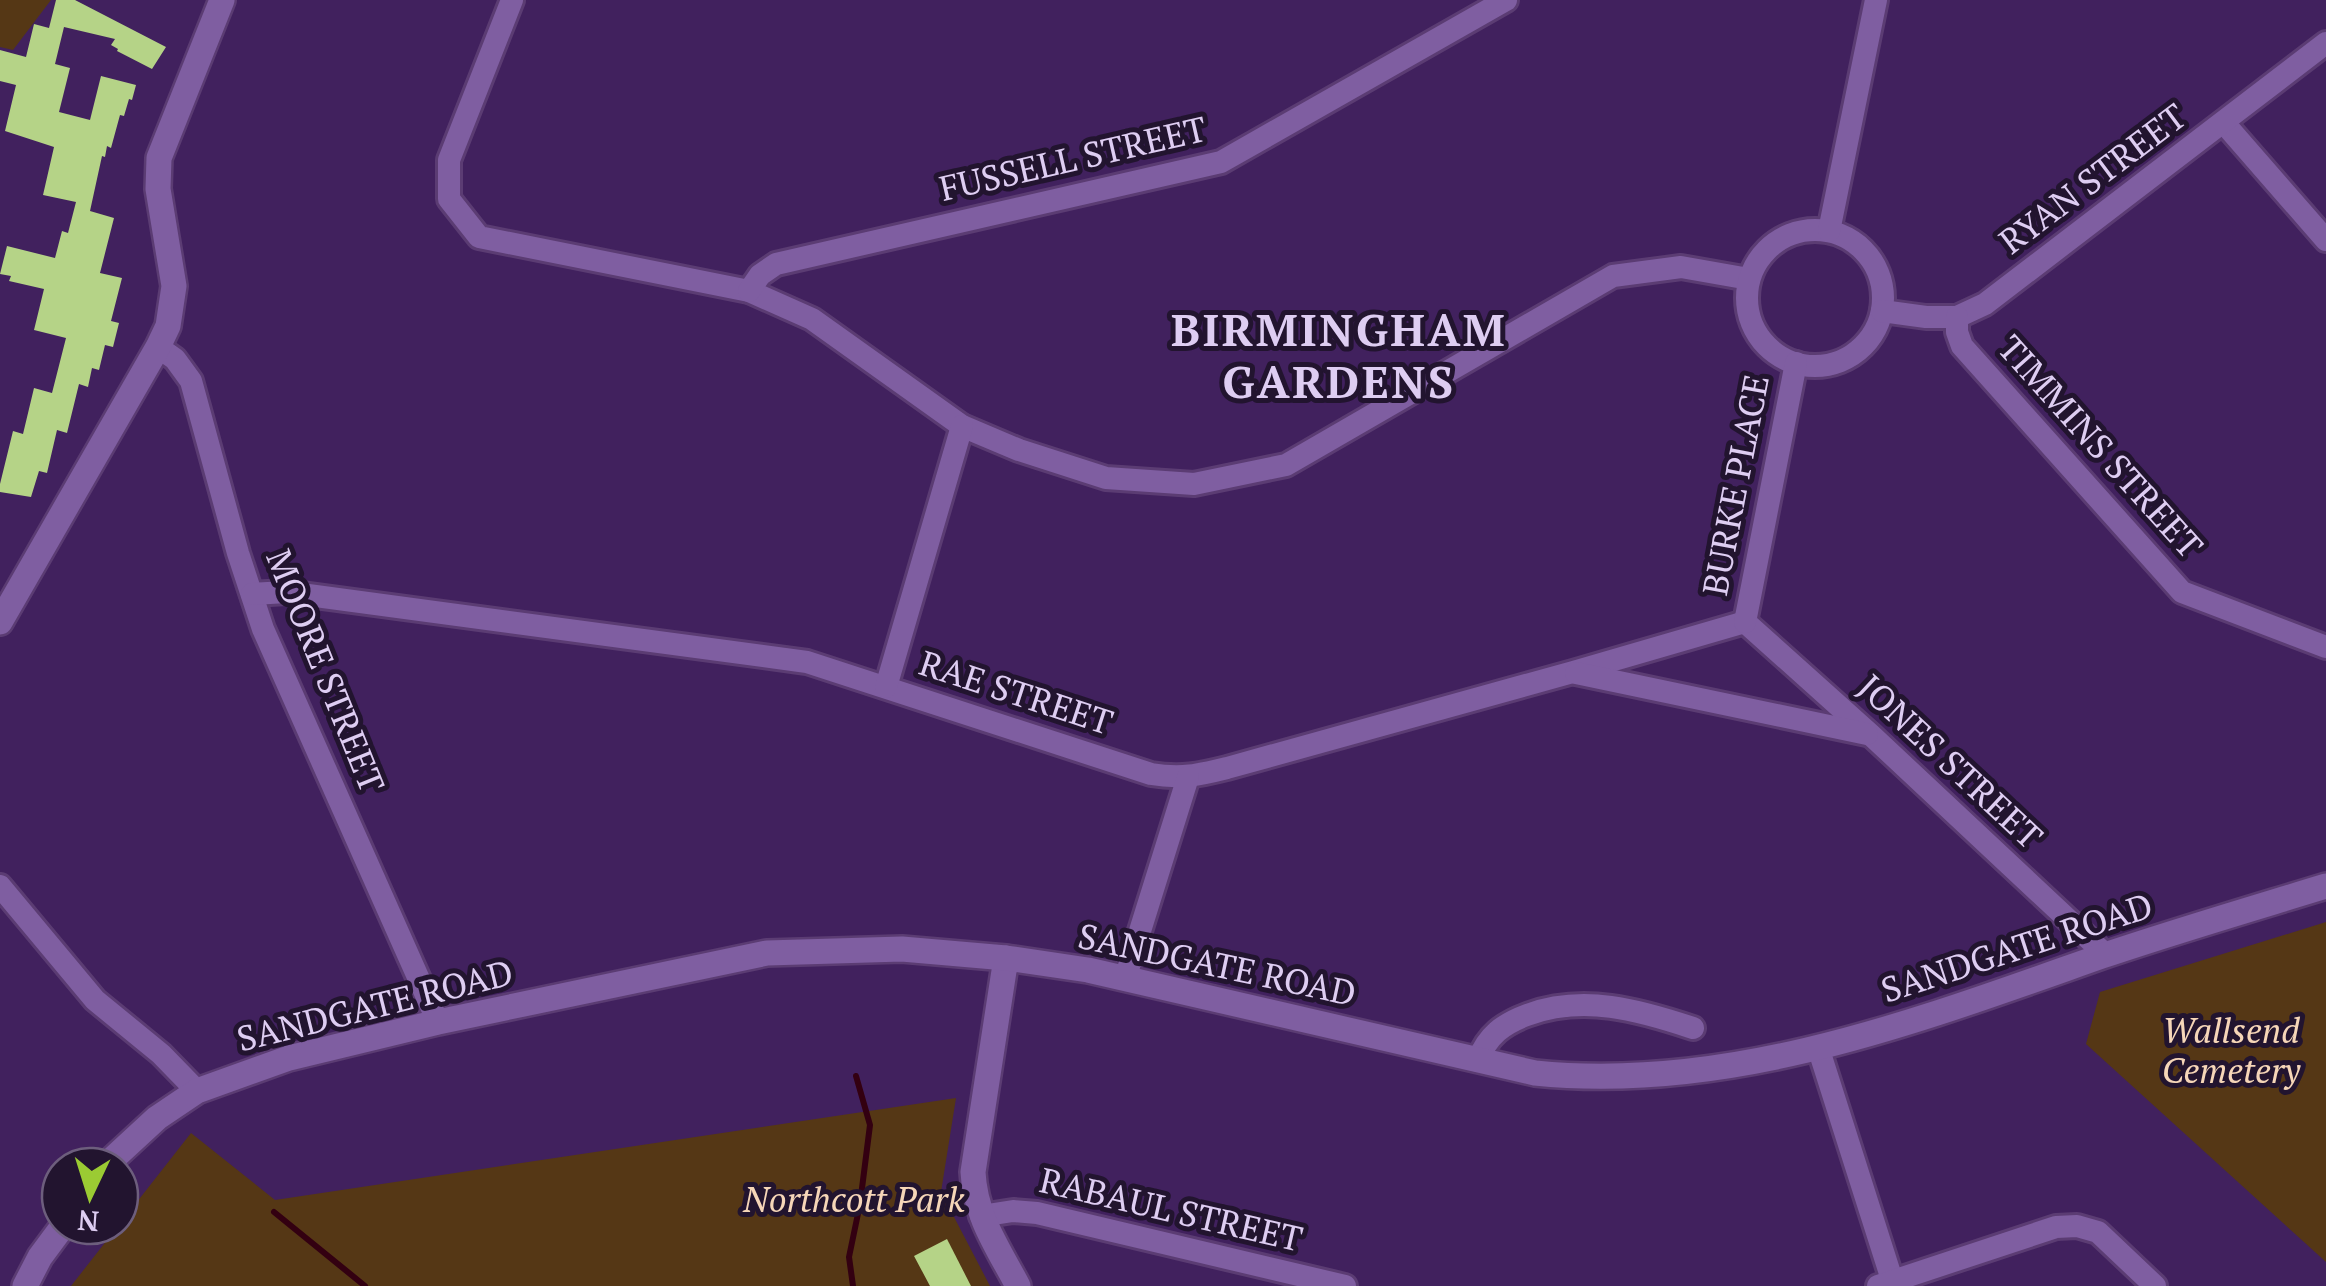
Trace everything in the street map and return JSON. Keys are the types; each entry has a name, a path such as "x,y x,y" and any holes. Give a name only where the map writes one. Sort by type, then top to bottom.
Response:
{"main road":[{"path":"0,622 168,326 174,286 158,189 159,158 222,0"},
{"name":"SANDGATE ROAD","path":"126,1146 156,1118 198,1091 289,1058 438,1022 767,953 902,949 1006,958 1088,970 1534,1073 1575,1077 1658,1074 1724,1067 1818,1048 1932,1016 2106,955 2326,886"},
{"path":"1006,958 974,1156 974,1188 981,1216 1018,1286"},
{"path":"25,1286 48,1246"}],"street":[{"path":"512,0 449,160 449,199 479,237 749,291 812,319 962,426 1019,450 1106,478 1194,484 1286,465 1613,276 1681,267 1749,279"},
{"name":"FUSSELL STREET","path":"749,291 760,275 776,264 1221,162 1506,0"},
{"path":"1829,231 1876,0"},
{"name":"RYAN STREET","path":"1957,318 1985,304 2326,42"},
{"path":"2224,123 2326,240"},
{"path":"1808,230 1829,231 1849,238 1877,269 1883,290 1882,311 1869,339 1845,360 1824,366 1796,363 1781,358 1751,324 1746,302 1749,279 1757,260 1771,245 1808,230"},
{"path":"1882,311 1957,318"},
{"name":"TIMMINS STREET","path":"1957,318 1956,332 1962,346 2182,592 2326,647"},
{"name":"MOORE STREET","path":"158,348 176,359 190,381 263,628 438,1022"},
{"name":"BURKE PLACE","path":"1744,622 1796,363"},
{"path":"886,687 962,426"},
{"name":"RAE STREET","path":"252,594 286,592 808,662 1151,774 1171,777 1188,777 1744,622"},
{"name":"JONES STREET","path":"1744,622 2106,955"},
{"path":"1572,672 1871,735"},
{"path":"1126,979 1188,777"},
{"path":"0,886 95,1000 161,1054 198,1091"},
{"path":"1478,1060 1484,1045 1498,1029 1534,1012 1561,1006 1624,1008 1693,1028"},
{"path":"1818,1048 1888,1284 2056,1228 2077,1226 2098,1232 2156,1286"},
{"name":"RABAUL STREET","path":"981,1216 1013,1211 1037,1213 1345,1286"}],"green space":[{"path":"0,0 51,0 13,50 0,47"},
{"name":"Wallsend Cemetery","path":"2326,922 2326,1262 2086,1044 2100,992"},
{"name":"Northcott Park","path":"956,1098 941,1192 990,1286 71,1286 102,1246 140,1246 140,1198 191,1133 275,1200"}],"building":[{"path":"56,0 75,0 166,47 152,69 117,51 111,45 115,39 64,27 55,64 70,68 59,112 90,120 101,76 136,85 124,116 120,115 111,148 107,146 105,157 102,156 90,211 114,218 100,273 122,278 111,321 119,323 113,347 105,345 99,370 92,368 88,387 79,384 67,433 57,430 47,473 39,471 31,497 0,492 0,484 13,431 23,434 34,388 52,393 66,338 34,330 44,289 9,281 11,276 0,274 7,246 55,258 62,231 68,233 76,202 43,195 54,147 5,131 16,85 0,81 0,50 26,57 34,24 49,28"},
{"path":"947,1239 971,1286 930,1286 914,1256"}],"waterway":[{"path":"853,1286 849,1257 870,1125 856,1076"},
{"path":"274,1212 365,1286"}],"district":[{"name":"BIRMINGHAM GARDENS","path":"1339,356"}]}
